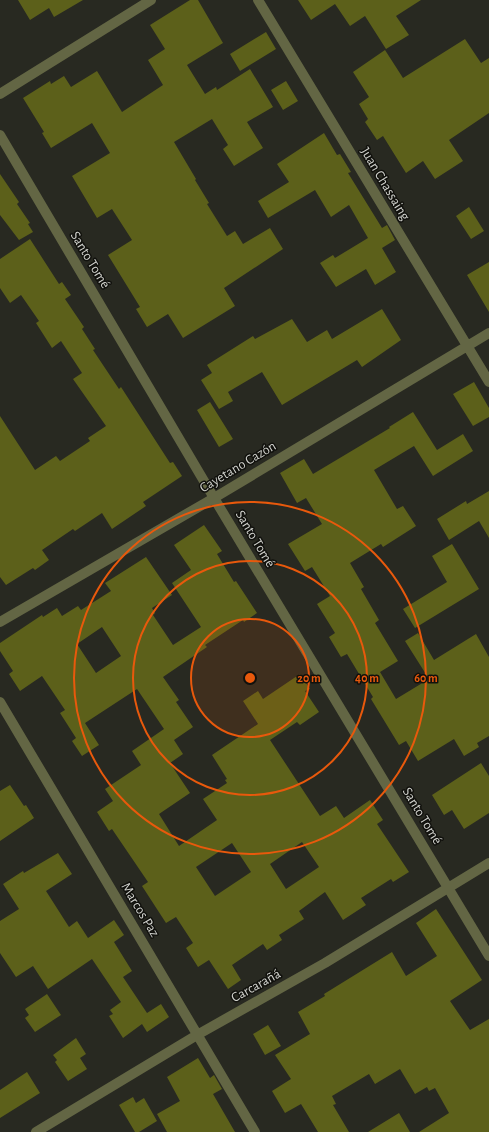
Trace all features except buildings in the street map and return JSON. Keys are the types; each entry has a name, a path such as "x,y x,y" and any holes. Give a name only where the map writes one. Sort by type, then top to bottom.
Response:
{"street":[{"path":"0,94 151,0"},
{"name":"Juan Chassaing","path":"258,0 489,382"},
{"name":"Santo Tomé","path":"0,135 214,498 489,956"},
{"name":"Cayetano Cazón","path":"0,622 214,498 489,333"},
{"name":"Marcos Paz","path":"0,702 255,1132"},
{"name":"Carcarañá","path":"36,1132 197,1035 325,963 489,862"}]}
